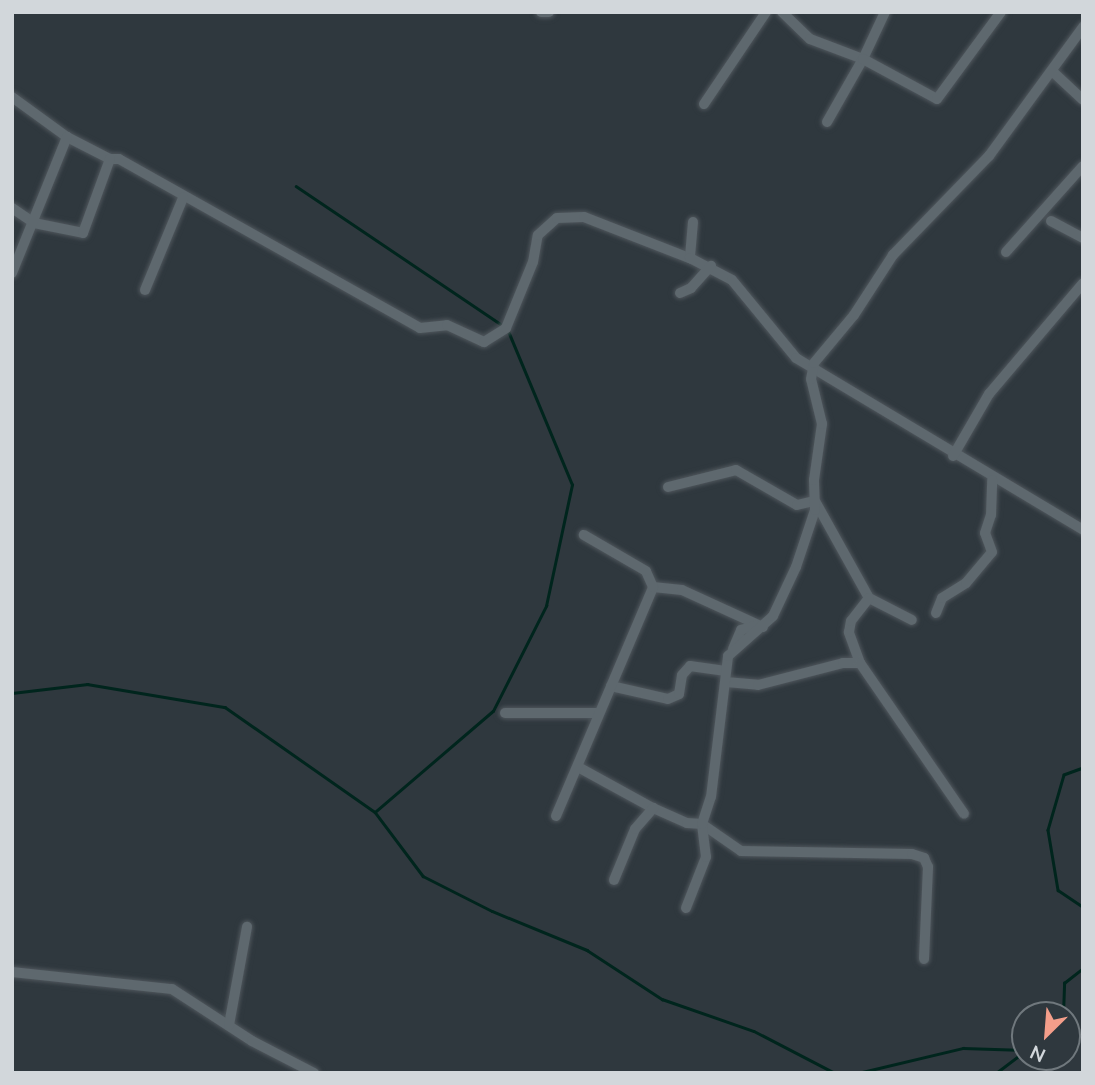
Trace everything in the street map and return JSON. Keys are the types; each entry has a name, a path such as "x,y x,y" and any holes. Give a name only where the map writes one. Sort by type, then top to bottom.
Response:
{"street":[{"path":"541,12 549,12"},
{"path":"704,104 766,12"},
{"path":"782,12 810,38 863,59 937,99 1001,12"},
{"path":"827,122 863,59 885,12"},
{"path":"686,908 706,857 702,824 711,797 726,676 733,649 760,626 796,567 815,501 822,424 812,370 893,255 989,156 1083,27"},
{"path":"1052,71 1083,100"},
{"path":"12,97 67,137 110,159 119,159 183,198 420,328 447,325 484,342 506,328 533,261 538,235 556,218 584,217 710,266 732,280 789,351 812,370 992,480 1083,530"},
{"path":"12,274 67,137"},
{"path":"12,208 34,223 83,233 110,159"},
{"path":"1006,252 1083,166"},
{"path":"145,290 183,198"},
{"path":"1051,221 1083,238"},
{"path":"692,259 693,222"},
{"path":"680,293 691,288 710,266"},
{"path":"953,456 989,394 1083,284"},
{"path":"668,487 736,470 797,505 815,501"},
{"path":"936,613 942,598 966,583 992,552 985,533 991,515 992,480"},
{"path":"815,501 869,598 912,620"},
{"path":"556,816 653,587 646,570 584,535"},
{"path":"653,587 682,590 760,626"},
{"path":"869,598 851,621 849,632 860,663 964,814"},
{"path":"611,686 642,696 676,698 686,668 758,685 843,663 860,663"},
{"path":"505,713 599,713"},
{"path":"578,767 653,808 687,823 702,824 741,851 912,854 924,858 928,867 924,959"},
{"path":"614,880 635,829 653,808"},
{"path":"229,1025 247,927"},
{"path":"12,972 172,989 314,1073"}],"waterway":[{"path":"296,186 502,325"},
{"path":"375,812 493,711 546,606 572,485 507,329"},
{"path":"12,693 87,684 225,707 375,812 423,876 492,911 587,950 662,999 754,1031 835,1073"},
{"path":"1083,768 1064,775 1048,830 1058,890 1083,907"},
{"path":"1063,1001 1064,983 1083,968"},
{"path":"858,1073 963,1048 1011,1050"},
{"path":"996,1073 1011,1062"}]}
